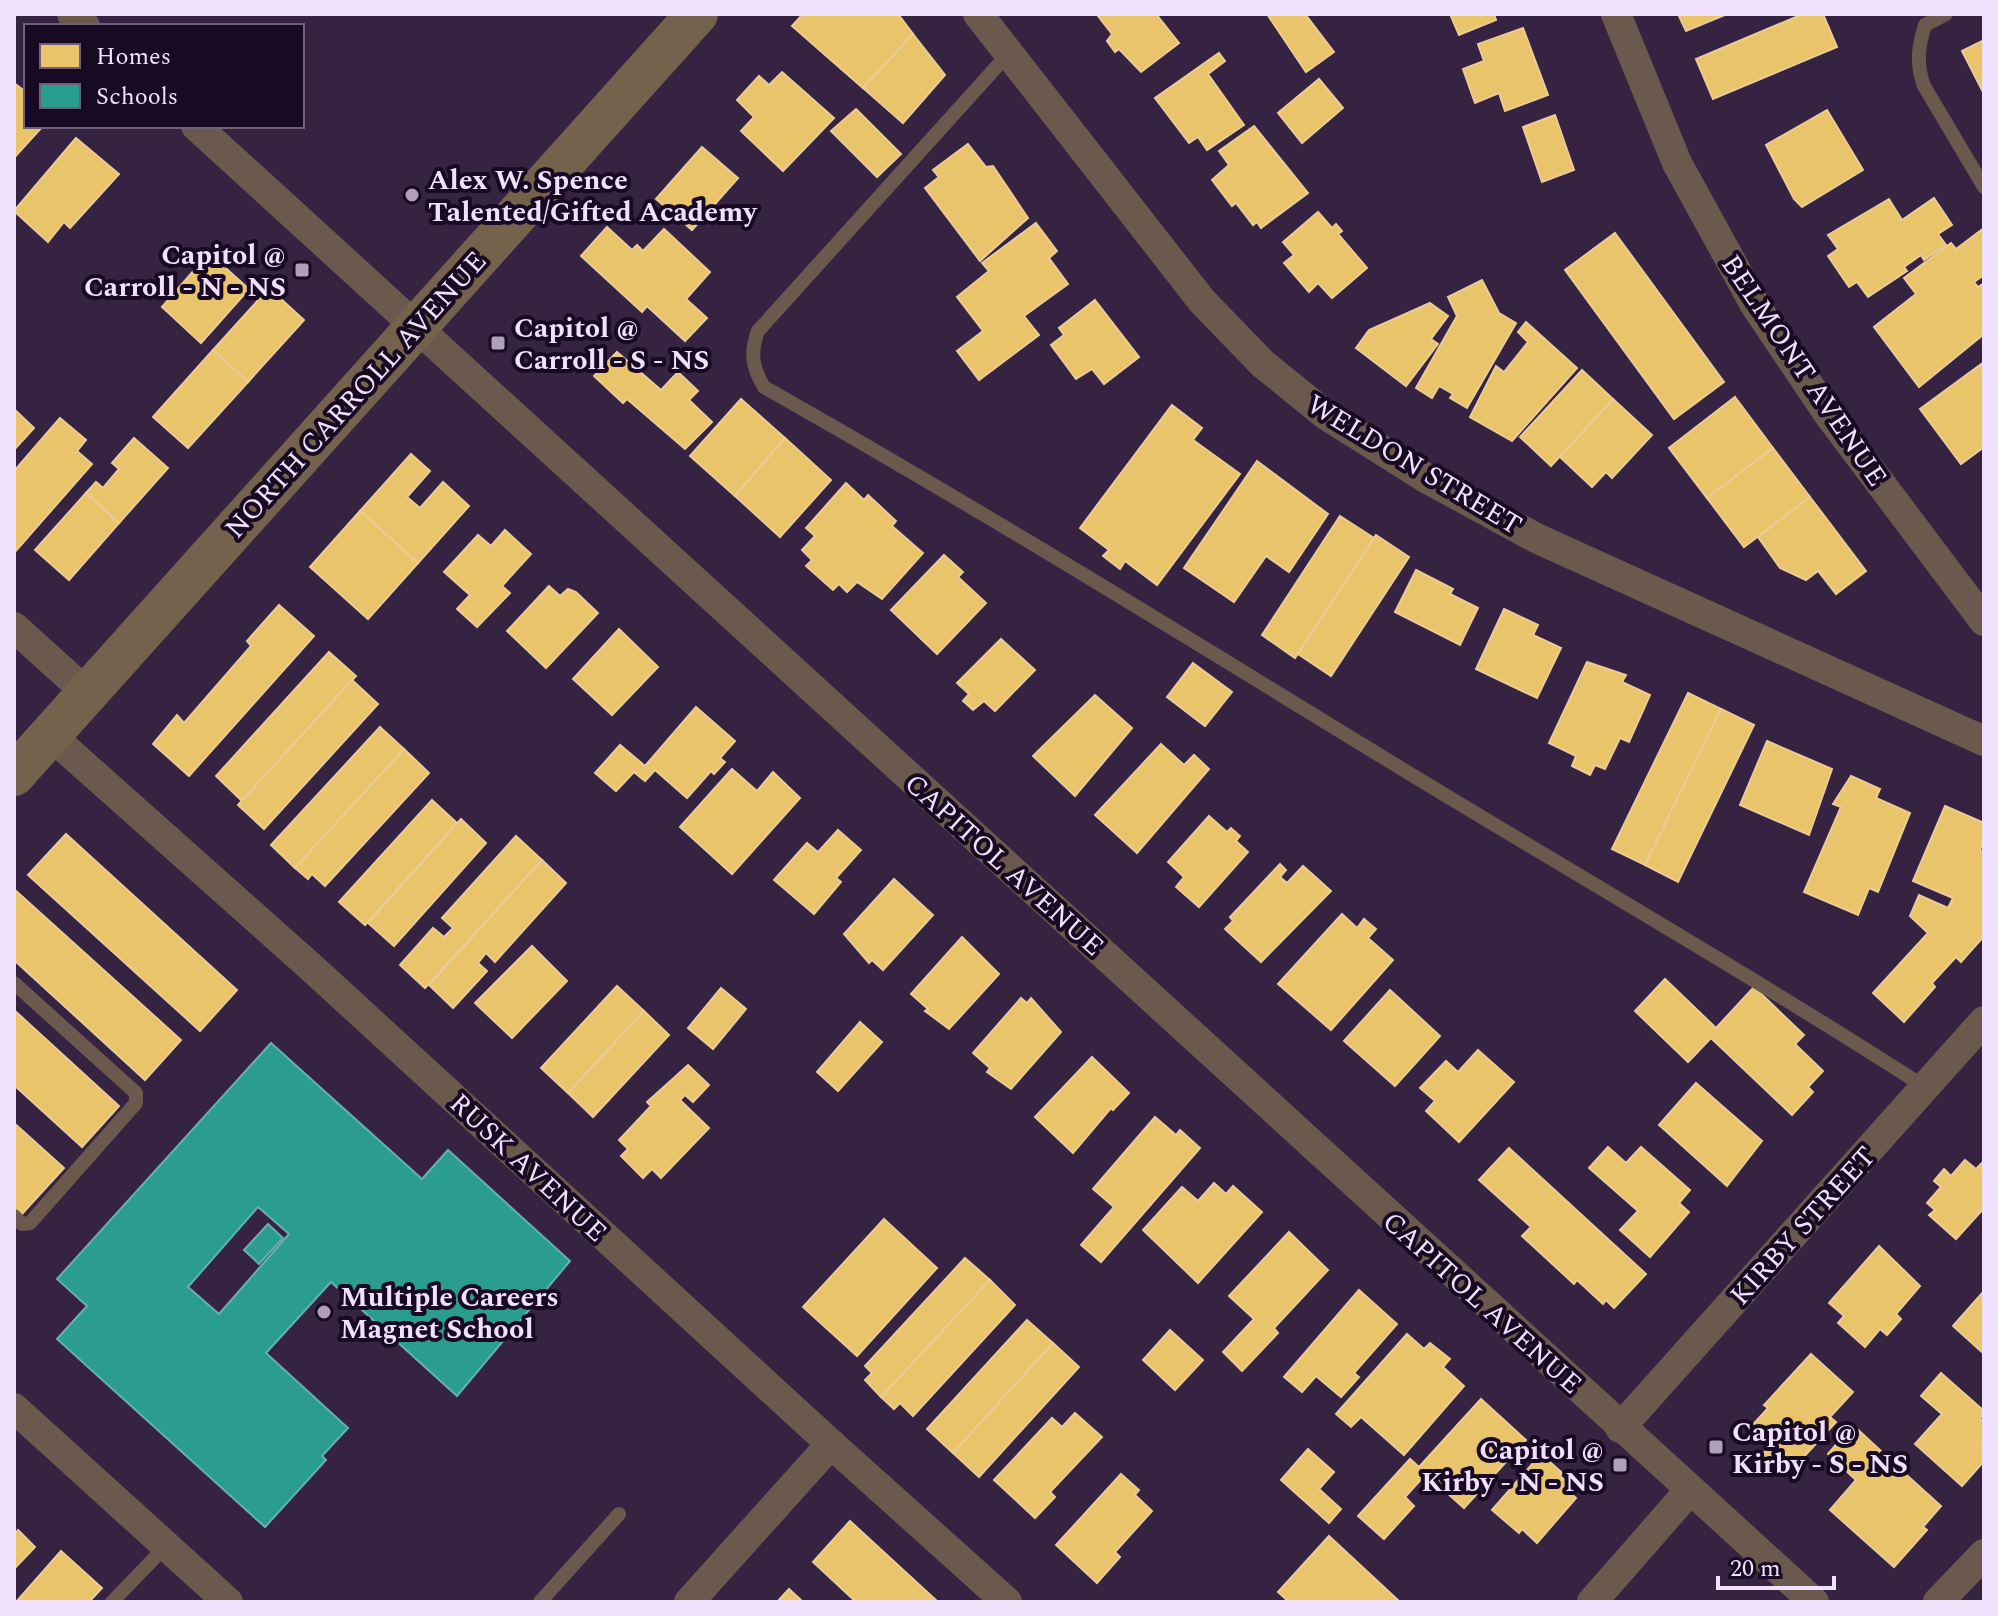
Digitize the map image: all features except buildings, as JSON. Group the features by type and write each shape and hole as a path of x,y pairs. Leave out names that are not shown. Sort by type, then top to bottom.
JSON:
{"street":[{"name":"WELDON STREET","path":"978,14 1202,301 1263,364 1326,415 1426,478 1536,538 1984,741"},
{"name":"BELMONT AVENUE","path":"1616,14 1677,163 1755,305 1829,415 1984,621"},
{"name":"NORTH CARROLL AVENUE","path":"14,775 694,15"},
{"name":"CAPITOL AVENUE","path":"198,128 1814,1602"},
{"path":"14,627 87,693"},
{"name":"RUSK AVENUE","path":"50,735 313,969 1007,1602"},
{"name":"KIRBY STREET","path":"1620,1428 1984,1021"},
{"path":"14,1408 228,1602"},
{"path":"689,1602 831,1444"},
{"path":"1592,1602 1690,1490"},
{"path":"1938,1602 1984,1554"}],"lane":[{"path":"1946,14 1925,25 1919,44 1918,68 1924,86 1984,187"},
{"path":"1009,53 758,331 752,349 753,365 764,387 1092,579 1397,766 1599,885 1925,1087"},
{"path":"14,983 136,1093 136,1103 30,1223 22,1224 14,1216"},
{"path":"540,1602 619,1514"},
{"path":"112,1602 166,1546"}],"place":[{"name":"Alex W. Spence Talented/Gifted Academy","path":"412,195"},
{"name":"Capitol @ Carroll - N - NS","path":"302,270"},
{"name":"Capitol @ Carroll - S - NS","path":"498,343"},
{"name":"Multiple Careers Magnet School","path":"324,1312"},
{"name":"Capitol @ Kirby - S - NS","path":"1716,1447"},
{"name":"Capitol @ Kirby - N - NS","path":"1620,1465"}]}
